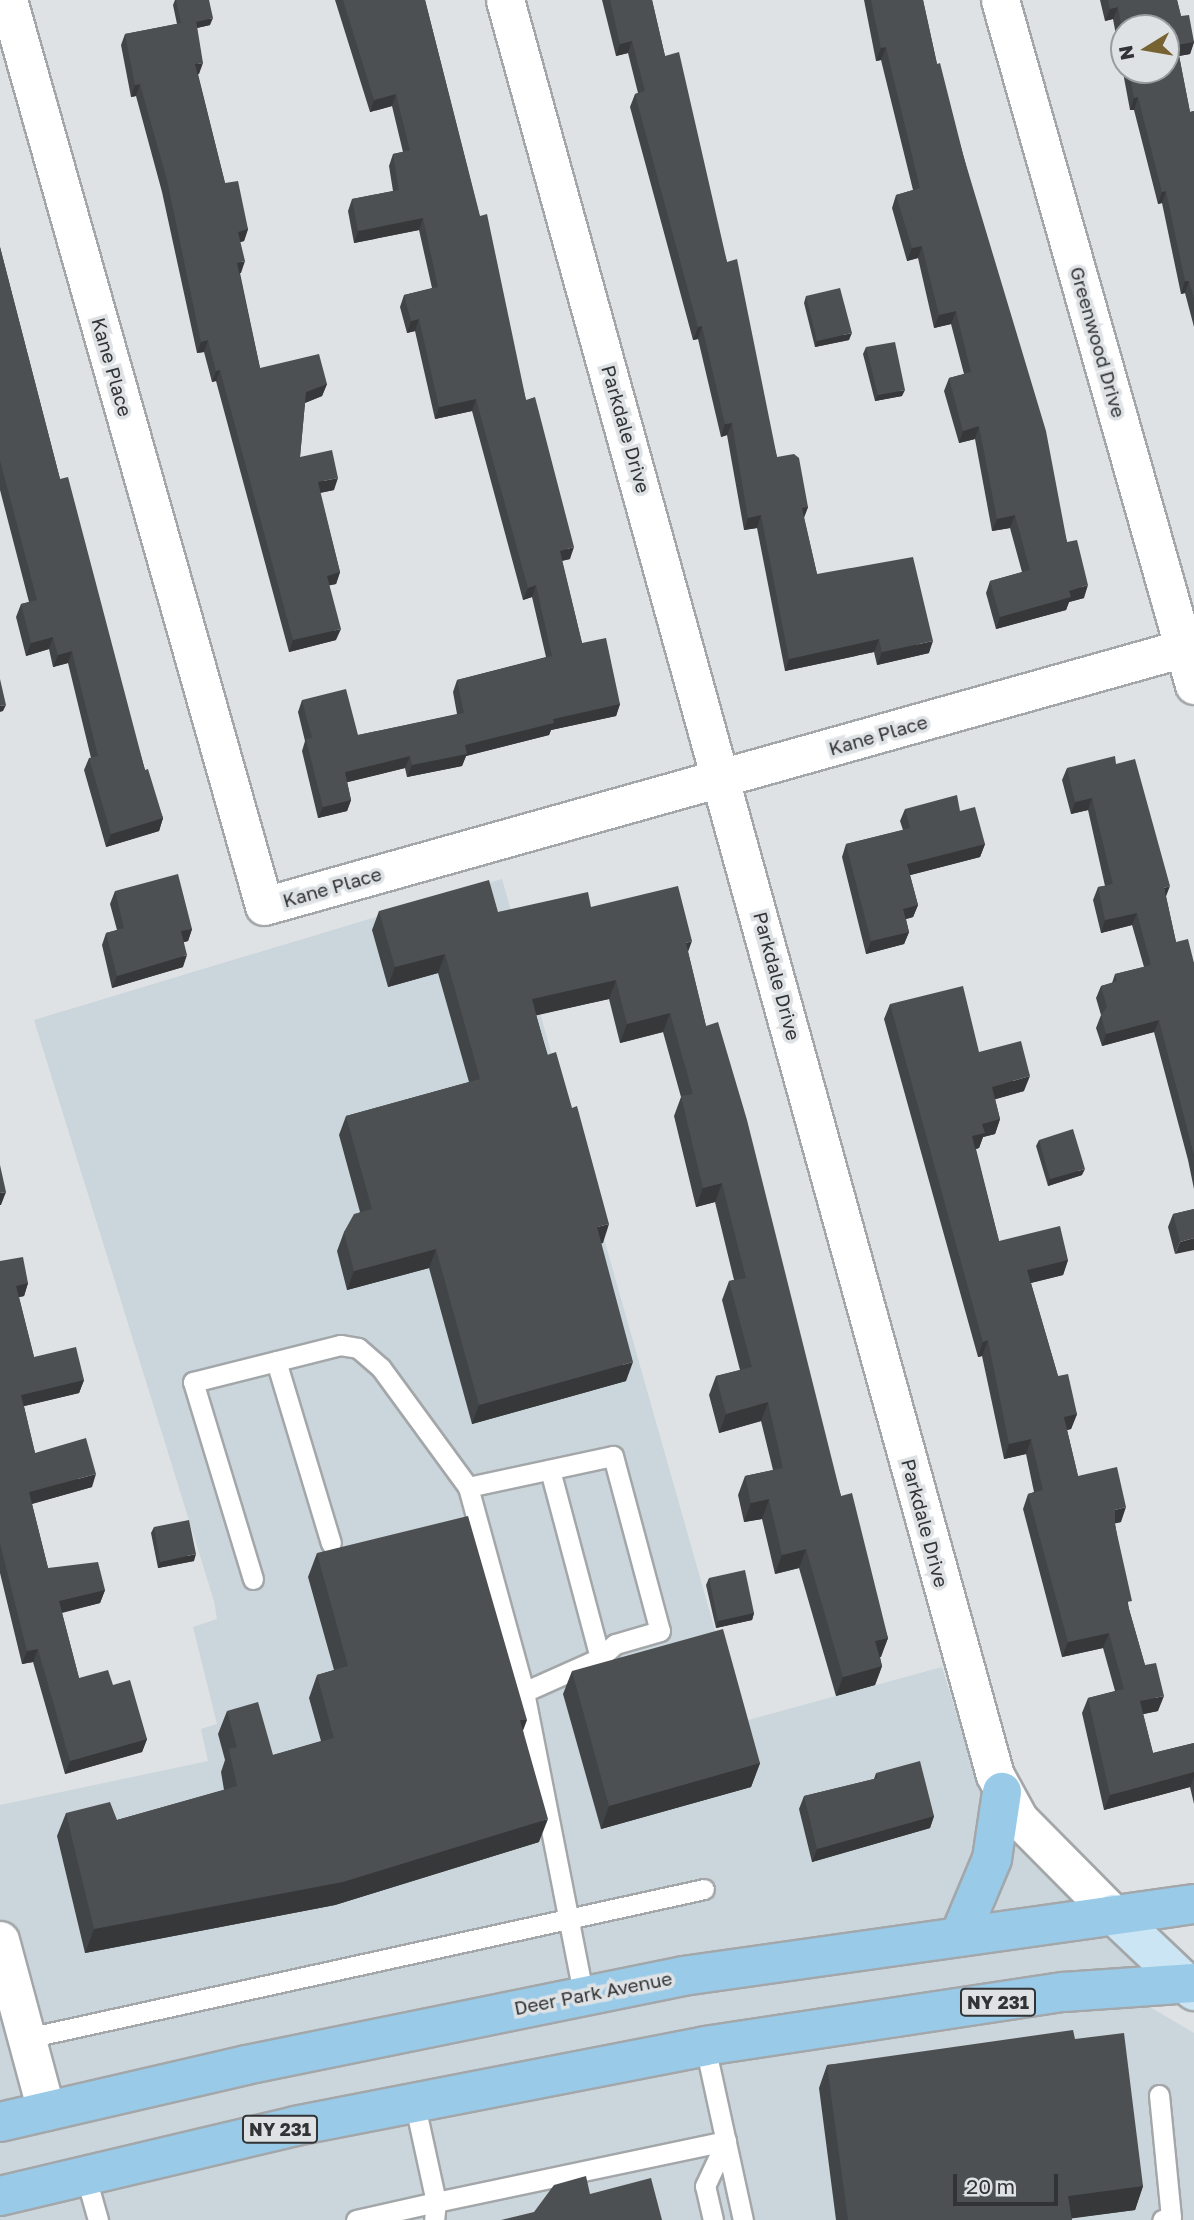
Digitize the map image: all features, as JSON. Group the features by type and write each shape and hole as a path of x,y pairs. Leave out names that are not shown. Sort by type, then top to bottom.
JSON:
{"main road":[{"path":"960,1935 992,1859 1002,1792"},
{"name":"Deer Park Avenue","path":"0,2122 583,1994 960,1935 1194,1905"},
{"name":"NY 231","path":"0,2196 85,2174 414,2101 705,2046 1064,1992 1191,1986"}],"street":[{"name":"Kane Place","path":"9,0 264,906 1184,648"},
{"name":"Parkdale Drive","path":"505,0 723,778 1002,1792 1033,1836 1114,1914"},
{"name":"Greenwood Drive","path":"1000,0 1194,685"},
{"path":"1114,1914 1191,1986"},
{"path":"0,1940 17,2029 46,2111"}],"lane":[{"path":"253,1579 194,1382 340,1345 371,1357 468,1487 524,1692 583,1994"},
{"path":"276,1361 331,1543"},
{"path":"468,1487 613,1455 617,1469 660,1630 615,1644 600,1658 524,1692"},
{"path":"550,1470 600,1658"},
{"path":"17,2029 569,1919 704,1889"},
{"path":"705,2046 743,2220"},
{"path":"1159,2095 1171,2217 1162,2220"},
{"path":"414,2101 435,2211"},
{"path":"356,2220 435,2211 726,2141"},
{"path":"713,2220 705,2186 726,2141"},
{"path":"85,2174 98,2220"}],"shaded area":[{"path":"502,879 741,1722 942,1667 972,1766 1131,1937 1145,2004 1194,2033 1194,2220 0,2220 0,1805 208,1761 201,1729 217,1724 193,1627 217,1619 214,1601 34,1020"}],"building":[{"path":"176,0 209,0 213,18 181,23"},
{"path":"343,0 425,0 480,216 487,214 526,400 535,397 574,547 560,551 582,643 606,638 620,704 553,719 554,723 465,745 467,754 412,765 410,756 345,772 351,800 323,807 306,739 312,738 302,700 346,689 358,735 464,713 457,680 552,656 536,585 528,588 476,399 439,407 419,319 411,321 404,295 438,287 423,218 358,231 352,199 399,190 393,154 410,150 396,94 374,100"},
{"path":"610,0 652,0 665,56 679,52 727,262 737,259 777,457 794,454 799,458 808,507 802,508 817,574 913,557 933,641 882,652 879,639 789,659 761,515 748,518 732,423 725,424 702,326 698,327 635,94 645,91 632,41 620,44"},
{"path":"871,0 923,0 937,64 940,63 964,158 1046,431 1067,542 1077,540 1088,585 1069,591 1071,597 1000,617 990,581 1030,570 1015,515 997,519 979,426 963,431 949,378 971,372 956,311 939,315 922,246 912,248 896,195 920,188 886,47 881,48"},
{"path":"1108,0 1177,0 1181,16 1189,15 1194,42 1180,44 1180,14 1119,14 1118,7 1110,9"},
{"path":"196,20 203,63 195,64 225,183 238,181 248,229 238,232 245,261 237,263 260,368 319,354 327,384 306,392 300,457 332,450 338,478 318,482 340,572 327,576 341,629 293,640 220,370 216,371 208,340 201,342 167,180 140,84 135,85 125,34"},
{"path":"1180,60 1190,112 1194,111 1194,298 1189,281 1185,281 1166,191 1162,192 1138,97 1134,98 1132,84 1180,84"},
{"path":"0,247 60,479 68,477 145,770 148,769 163,818 111,834 89,758 98,756 72,651 58,655 53,637 31,643 21,604 37,600 0,460"},
{"path":"840,288 852,333 817,341 806,296"},
{"path":"895,342 905,390 878,395 866,347"},
{"path":"0,679 6,705 0,706"},
{"path":"1115,756 1116,764 1135,759 1170,886 1164,888 1176,942 1188,939 1194,963 1194,1155 1159,1020 1106,1034 1101,1015 1107,1007 1101,986 1117,981 1115,974 1151,965 1137,913 1105,920 1098,887 1113,884 1092,798 1075,802 1067,768"},
{"path":"957,795 960,811 975,807 985,844 907,864 918,905 903,909 909,932 871,941 846,844 910,828 905,809"},
{"path":"178,874 192,929 181,931 187,955 117,976 106,933 124,928 115,891"},
{"path":"489,880 498,912 588,892 591,907 678,886 692,941 686,943 706,1026 718,1022 747,1120 841,1496 852,1493 888,1638 875,1641 882,1666 843,1677 806,1549 782,1555 769,1499 751,1503 745,1476 783,1468 768,1402 726,1414 716,1376 752,1367 729,1281 746,1278 722,1183 703,1188 681,1096 693,1094 670,1013 627,1024 616,980 532,999 547,1055 556,1052 572,1108 577,1106 609,1224 597,1227 633,1362 479,1405 436,1249 354,1271 344,1232 354,1214 372,1209 346,1116 480,1079 445,954 395,967 379,911"},
{"path":"963,986 979,1052 1021,1041 1030,1076 992,1087 1000,1119 982,1124 985,1133 972,1136 999,1241 1060,1226 1068,1260 1027,1270 1058,1376 1068,1374 1077,1414 1064,1417 1078,1476 1117,1467 1126,1507 1115,1510 1115,1525 1132,1601 1127,1602 1145,1665 1156,1663 1164,1696 1140,1701 1153,1753 1194,1743 1194,1772 1110,1795 1088,1698 1124,1689 1109,1633 1068,1642 1028,1494 1043,1490 1031,1439 1009,1444 988,1340 983,1342 890,1004"},
{"path":"1073,1129 1085,1169 1050,1179 1039,1140"},
{"path":"0,1165 6,1192 0,1193"},
{"path":"1194,1209 1194,1238 1180,1242 1173,1214"},
{"path":"23,1257 28,1283 16,1286 34,1357 76,1347 84,1380 21,1395 35,1453 86,1438 96,1474 29,1492 48,1568 98,1562 105,1590 59,1601 79,1678 108,1670 113,1685 130,1680 147,1739 70,1761 38,1649 27,1651 0,1543 0,1261"},
{"path":"468,1516 527,1720 520,1720 548,1819 343,1882 94,1929 66,1813 110,1802 117,1820 237,1786 229,1749 237,1747 227,1711 258,1702 273,1755 334,1738 317,1675 348,1666 317,1553"},
{"path":"189,1520 196,1554 160,1562 154,1527"},
{"path":"745,1570 754,1613 718,1621 709,1578"},
{"path":"723,1629 760,1763 609,1806 572,1671"},
{"path":"920,1761 934,1816 817,1849 804,1796 878,1778 876,1773"},
{"path":"1073,2030 1075,2039 1124,2033 1143,2186 1068,2196 1072,2220 848,2220 827,2065"},
{"path":"586,2176 590,2194 651,2178 662,2220 501,2220 534,2212 554,2185"}]}
